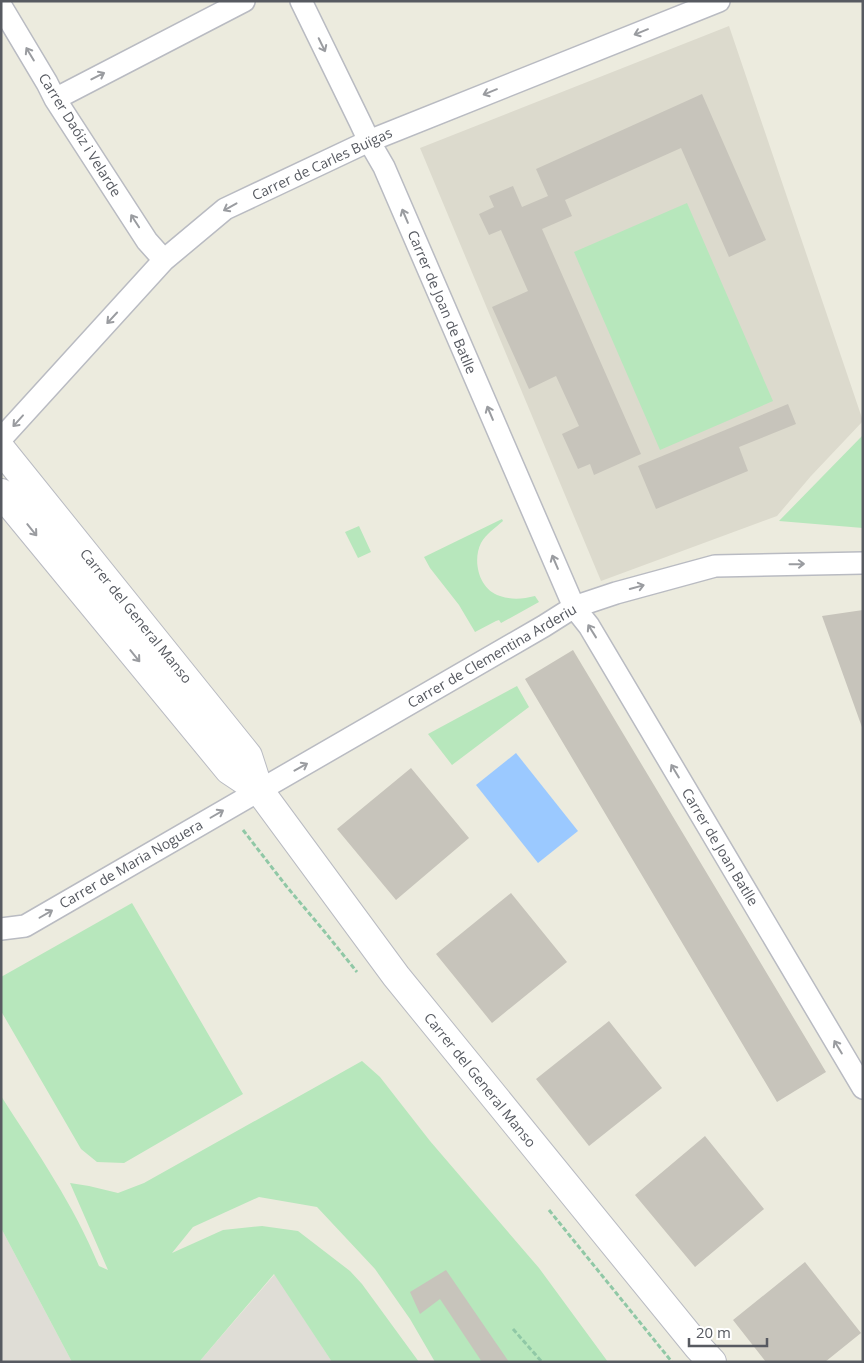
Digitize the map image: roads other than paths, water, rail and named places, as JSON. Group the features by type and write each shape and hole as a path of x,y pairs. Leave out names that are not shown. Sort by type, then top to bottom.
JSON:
{"street":[{"path":"55,99 244,1"},
{"name":"Carrer de Joan de Batlle","path":"301,1 369,141 384,166 574,607"},
{"name":"Carrer de Carles Buïgas","path":"1,439 164,260 225,209 369,141 671,11 719,1"},
{"name":"Carrer Daóiz i Velarde","path":"1,6 55,99 147,241 164,260"},
{"name":"Carrer del General Manso","path":"1,449 248,756 258,790"},
{"name":"Carrer del General Manso","path":"1,493 228,770 258,790 402,983 712,1362"},
{"name":"Carrer de Clementina Arderiu","path":"258,790 315,759 574,607 616,593 715,566 863,563"},
{"name":"Carrer de Joan Batlle","path":"574,607 589,626 863,1088"},
{"name":"Carrer de Maria Noguera","path":"1,929 25,926 258,790"}],"water":[{"path":"516,753 578,831 538,863 476,785"}]}
